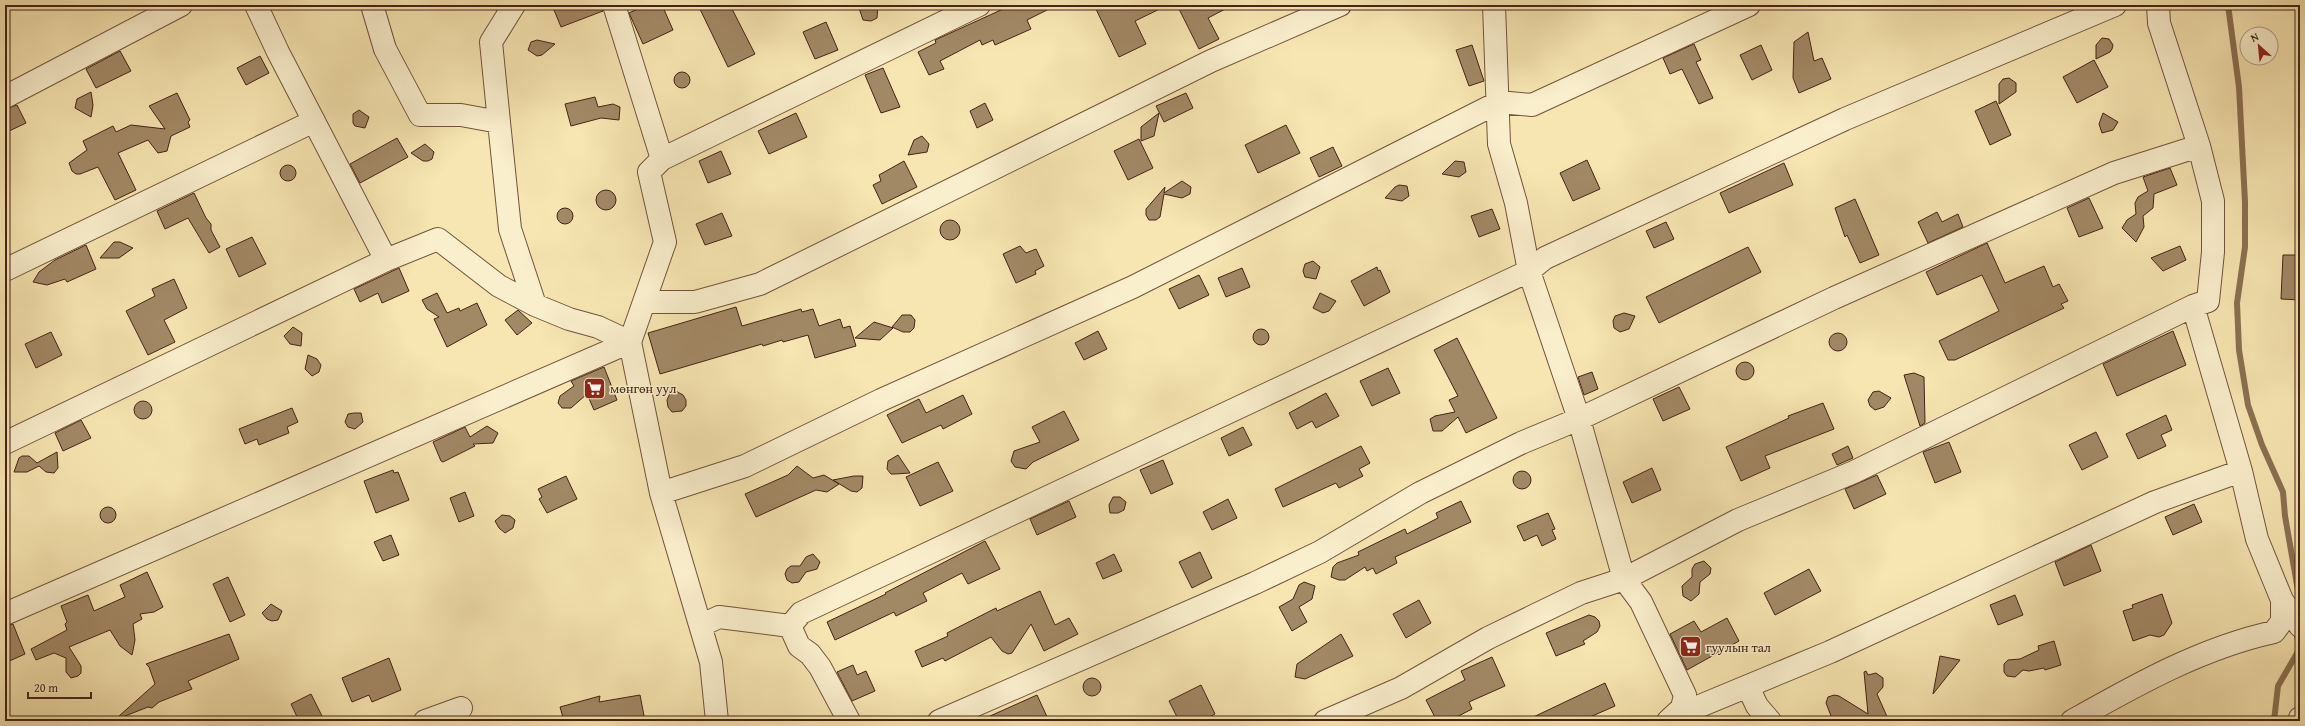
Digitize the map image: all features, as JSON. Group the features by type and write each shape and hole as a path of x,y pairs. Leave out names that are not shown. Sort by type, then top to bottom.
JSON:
{"street":[{"path":"5,97 181,5"},
{"path":"256,5 278,52 386,260"},
{"path":"372,5 385,49 420,115 461,115 499,122"},
{"path":"514,5 491,42 510,229 535,304"},
{"path":"614,5 662,160"},
{"path":"717,721 711,662 702,625 661,493 630,342 664,242 648,172 662,160 979,5"},
{"path":"644,302 695,302 760,284 1211,61 1340,5"},
{"path":"1494,5 1499,102 1499,144 1516,203 1529,271 1579,419 1624,579 1641,602 1686,695 1682,708 1670,720"},
{"path":"661,493 745,466 881,400 1133,287 1499,102 1532,105 1749,5"},
{"path":"790,626 801,613 1529,271 1545,258 1845,119 2116,5"},
{"path":"1325,721 1401,688 1488,638 1581,594 1624,579 1738,520 1854,472 2193,306 2208,301 2213,252 2213,201 2200,146 2159,23 2158,5"},
{"path":"5,270 314,121"},
{"path":"939,721 1261,580 1320,552 1420,493 1521,443 1579,419 1834,298 2114,173 2200,146"},
{"path":"5,443 386,260 438,239 499,286 569,319 598,328 630,342"},
{"path":"2193,306 2241,472 2257,539 2282,600 2300,626"},
{"path":"5,614 630,342"},
{"path":"1670,720 1830,652 2155,502 2241,472"},
{"path":"2072,721 2122,693 2191,659 2253,636 2274,632 2282,621 2282,600"},
{"path":"702,625 719,617 790,626"},
{"path":"790,626 799,646 810,654 820,667 849,721"},
{"path":"1748,687 1757,706 1770,721"},
{"path":"425,721 461,708"}],"building":[{"path":"552,5 602,5 603,11 561,27"},
{"path":"646,5 662,5 673,30 643,44 629,13"},
{"path":"698,5 730,5 755,54 728,67"},
{"path":"858,5 878,5 877,18 871,21 863,20"},
{"path":"1012,5 1057,5 1027,20 1031,29 995,45 993,40 982,45 980,40 940,61 944,69 929,75 918,52 936,43 935,40"},
{"path":"1094,5 1168,5 1135,21 1146,44 1119,57"},
{"path":"1177,5 1233,5 1208,18 1219,39 1199,49"},
{"path":"826,22 838,50 815,59 803,32"},
{"path":"1808,32 1814,61 1822,58 1831,79 1799,93 1793,78 1794,42"},
{"path":"2102,38 2109,39 2113,45 2112,49 2110,52 2096,59 2096,45"},
{"path":"537,40 555,44 542,55 537,56 528,50 531,42"},
{"path":"1694,44 1701,60 1696,62 1713,98 1699,104 1682,69 1670,74 1663,58"},
{"path":"1472,45 1484,81 1469,86 1456,50"},
{"path":"1761,45 1772,70 1752,80 1740,55"},
{"path":"120,51 131,71 96,88 86,69"},
{"path":"260,56 269,73 246,85 237,68"},
{"path":"2094,60 2108,87 2077,103 2063,77"},
{"path":"883,68 900,107 881,113 865,75"},
{"path":"679,72 685,72 690,77 688,86 685,88 679,88 674,83 674,77"},
{"path":"2009,78 2016,83 2016,92 1999,104 1999,84 2003,79"},
{"path":"91,92 93,105 91,117 75,108 77,99"},
{"path":"177,93 190,120 188,122 190,127 171,136 167,151 158,153 148,140 118,153 136,190 115,200 98,167 80,174 76,174 72,171 69,163 87,150 83,141 113,126 116,132 131,125 165,129 149,106"},
{"path":"1186,93 1193,108 1164,122 1156,106"},
{"path":"595,97 598,107 613,104 620,107 619,120 601,118 571,126 565,104"},
{"path":"1996,101 2011,135 1990,145 1975,111"},
{"path":"985,103 993,120 977,128 970,111"},
{"path":"17,105 26,123 5,133 5,109"},
{"path":"359,110 369,117 365,128 355,126 353,123 353,114"},
{"path":"796,113 807,137 769,154 758,131"},
{"path":"1159,113 1154,136 1141,141 1141,127"},
{"path":"2103,113 2118,122 2113,130 2102,133 2099,124"},
{"path":"1286,125 1300,153 1258,173 1245,145"},
{"path":"922,136 929,144 927,152 908,155 914,140"},
{"path":"397,138 408,157 360,183 350,164"},
{"path":"1139,139 1153,168 1128,180 1114,151"},
{"path":"425,144 434,152 432,159 428,161 423,161 411,153"},
{"path":"1333,147 1342,166 1319,177 1310,158"},
{"path":"721,151 731,174 708,183 699,161"},
{"path":"1587,160 1600,189 1573,201 1560,173"},
{"path":"904,161 917,187 882,204 873,185 881,181 879,175"},
{"path":"1455,161 1464,162 1466,172 1459,177 1442,174"},
{"path":"1784,163 1793,185 1729,213 1720,193"},
{"path":"285,165 291,165 296,170 294,179 291,181 285,181 280,176 280,170"},
{"path":"2170,168 2177,185 2154,194 2153,208 2143,216 2144,227 2136,242 2122,228 2127,220 2136,214 2135,203 2138,197 2148,191 2143,177"},
{"path":"1182,181 1191,187 1190,194 1182,198 1164,194 1160,217 1156,220 1149,220 1146,215 1146,209 1165,187 1164,193"},
{"path":"1399,185 1407,186 1409,196 1402,201 1385,198 1395,187"},
{"path":"606,190 613,193 616,200 613,207 606,210 599,207 596,200 599,193"},
{"path":"194,193 206,218 211,224 211,230 220,247 209,253 188,218 165,229 157,211"},
{"path":"2089,198 2103,228 2079,237 2067,208"},
{"path":"1855,199 1879,255 1860,263 1847,235 1845,237 1835,208"},
{"path":"562,208 568,208 573,213 571,222 568,224 562,224 557,219 557,213"},
{"path":"1492,209 1500,229 1479,237 1471,216"},
{"path":"1937,212 1942,222 1958,214 1963,227 1928,243 1918,222"},
{"path":"722,213 732,236 705,245 696,224"},
{"path":"950,220 957,223 960,230 957,237 950,240 943,237 940,230 943,223"},
{"path":"1666,222 1674,239 1654,248 1646,231"},
{"path":"252,237 266,264 239,277 226,249"},
{"path":"114,242 120,242 133,248 119,258 100,258"},
{"path":"1987,243 2005,283 2044,266 2053,287 2059,284 2068,301 2061,304 2064,308 1955,360 1948,360 1939,341 1999,311 1982,275 1937,295 1926,272"},
{"path":"86,245 96,269 67,282 65,279 47,285 33,282 39,272 55,260"},
{"path":"1020,246 1026,253 1036,249 1044,266 1035,271 1036,274 1016,283 1003,254"},
{"path":"2180,246 2186,260 2163,271 2151,258"},
{"path":"1748,247 1761,272 1659,323 1646,297"},
{"path":"2283,255 2300,255 2300,300 2281,299"},
{"path":"1313,261 1320,267 1316,279 1305,277 1303,271 1305,264"},
{"path":"1377,267 1378,271 1380,270 1390,292 1364,306 1351,281"},
{"path":"399,268 409,291 382,303 378,293 360,302 354,289"},
{"path":"1242,268 1250,287 1226,297 1218,278"},
{"path":"1199,275 1209,295 1179,309 1169,289"},
{"path":"174,279 187,308 164,320 175,342 148,355 126,311 155,296 152,289"},
{"path":"437,293 447,313 459,308 460,311 477,303 487,325 447,347 434,319 439,317 427,309 422,300"},
{"path":"1320,293 1336,301 1329,311 1323,313 1313,308"},
{"path":"736,307 742,326 801,309 802,312 813,309 819,326 840,319 843,328 850,326 856,346 815,358 808,335 783,342 782,340 763,346 762,344 660,374 648,333"},
{"path":"518,310 532,323 517,335 505,320"},
{"path":"1624,313 1635,316 1629,329 1620,332 1614,328 1613,321 1615,316"},
{"path":"902,315 911,315 915,320 914,328 910,332 903,332 892,327"},
{"path":"874,322 893,328 880,340 855,338"},
{"path":"293,327 302,333 301,346 290,344 284,336"},
{"path":"1258,329 1264,329 1269,334 1267,343 1264,345 1258,345 1253,340 1253,334"},
{"path":"1098,331 1107,349 1084,360 1075,343"},
{"path":"2173,331 2186,365 2117,396 2103,364"},
{"path":"51,332 62,355 36,368 25,344"},
{"path":"1834,333 1842,333 1847,338 1845,349 1842,351 1834,351 1829,346 1829,338"},
{"path":"1457,338 1497,418 1466,433 1458,417 1442,431 1433,431 1430,419 1435,416 1455,412 1449,400 1458,396 1434,350"},
{"path":"308,355 317,359 321,365 319,372 312,376 305,369"},
{"path":"1741,362 1749,362 1754,367 1752,378 1749,380 1741,380 1736,375 1736,367"},
{"path":"604,367 617,400 594,410 587,394 571,408 562,408 558,403 560,396 574,386 571,381"},
{"path":"1388,368 1400,393 1372,406 1360,381"},
{"path":"1592,372 1598,389 1584,395 1578,377"},
{"path":"1914,373 1924,377 1925,423 1920,426 1904,375"},
{"path":"1679,387 1690,409 1663,421 1653,399"},
{"path":"672,389 683,395 686,400 686,406 682,411 672,412 668,407 667,400"},
{"path":"1879,391 1891,398 1884,407 1875,410 1870,406 1868,400 1873,392"},
{"path":"1326,393 1339,416 1316,428 1312,421 1297,429 1289,413"},
{"path":"963,395 972,414 943,429 941,425 902,443 887,415 919,399 926,413"},
{"path":"143,401 149,404 152,410 149,416 143,419 137,416 134,410 137,404"},
{"path":"1823,403 1834,429 1765,456 1770,468 1741,481 1726,447 1789,418 1788,416"},
{"path":"292,408 298,422 287,427 289,433 259,445 257,439 245,444 239,429"},
{"path":"1064,411 1079,440 1033,462 1026,469 1015,467 1011,461 1014,451 1040,442 1032,427"},
{"path":"361,413 363,422 355,429 348,427 345,422 348,414"},
{"path":"2166,415 2172,430 2161,435 2166,446 2138,459 2126,434"},
{"path":"81,420 91,438 63,451 55,433"},
{"path":"487,426 498,433 493,443 473,444 475,446 443,462 441,461 433,442 465,427 470,437"},
{"path":"1243,427 1252,445 1229,456 1221,438"},
{"path":"2096,432 2108,457 2082,470 2069,445"},
{"path":"1949,442 1961,472 1935,483 1923,452"},
{"path":"1361,446 1370,463 1359,469 1363,476 1339,488 1336,483 1283,507 1275,489"},
{"path":"1848,446 1853,458 1837,465 1832,454"},
{"path":"57,452 58,468 54,473 46,472 39,466 27,472 14,472 19,458 22,456 29,456 37,463"},
{"path":"898,455 910,473 891,474 887,469 888,461"},
{"path":"1163,460 1173,484 1151,494 1140,470"},
{"path":"938,462 953,491 920,506 906,477"},
{"path":"797,466 813,478 824,475 839,484 827,492 816,490 756,517 745,494 788,475"},
{"path":"1652,468 1661,490 1632,503 1623,482"},
{"path":"393,470 394,473 398,472 409,500 376,513 364,481"},
{"path":"1518,471 1526,471 1531,476 1529,487 1526,489 1518,489 1513,484 1513,476"},
{"path":"1877,475 1886,494 1854,509 1845,489"},
{"path":"566,476 577,499 547,513 539,499 542,497 538,489"},
{"path":"863,476 862,488 857,492 851,491 833,480"},
{"path":"465,492 474,516 459,522 450,498"},
{"path":"1113,497 1120,497 1126,502 1124,510 1118,513 1110,513 1109,505"},
{"path":"1228,499 1237,518 1212,530 1203,512"},
{"path":"1069,501 1076,517 1037,535 1030,519"},
{"path":"1461,501 1471,522 1395,557 1397,563 1376,574 1373,568 1367,571 1365,567 1345,580 1339,580 1331,577 1333,567 1337,563 1359,555 1358,552 1405,529 1407,534 1438,518 1436,513"},
{"path":"2194,504 2202,522 2173,535 2165,517"},
{"path":"105,507 111,507 116,512 114,521 111,523 105,523 100,518 100,512"},
{"path":"1548,513 1555,529 1552,530 1556,539 1542,546 1537,535 1524,541 1517,526"},
{"path":"502,515 510,516 515,520 513,528 505,533 499,528 495,521"},
{"path":"391,535 399,555 383,561 374,542"},
{"path":"985,541 1000,569 968,584 962,573 923,593 927,601 896,616 894,612 835,640 827,622 886,594 885,593"},
{"path":"2091,545 2101,571 2064,586 2055,562"},
{"path":"1200,552 1212,578 1192,588 1179,562"},
{"path":"813,554 820,562 817,569 806,572 799,582 792,583 787,580 785,574 787,569 791,566 800,566 806,557"},
{"path":"1114,554 1122,571 1103,579 1096,563"},
{"path":"1704,561 1711,568 1710,574 1700,582 1699,594 1691,601 1683,596 1682,586 1692,577 1692,569 1695,564"},
{"path":"1809,569 1821,591 1775,615 1764,593"},
{"path":"147,572 163,607 154,612 140,614 142,619 133,624 135,640 132,655 120,646 110,630 69,647 81,666 81,673 78,676 71,678 66,672 66,658 54,653 36,660 31,649 67,630 65,624 67,622 61,606 88,595 94,611 125,597 120,585"},
{"path":"228,577 245,615 230,622 213,584"},
{"path":"1304,582 1315,586 1312,599 1299,607 1307,622 1292,631 1279,607 1293,599 1299,585"},
{"path":"1040,591 1055,625 1069,618 1078,634 1044,651 1031,624 1012,653 1008,654 1002,651 991,637 945,661 943,658 922,667 915,651 948,636 947,633 996,608 997,611"},
{"path":"2162,594 2172,623 2164,635 2159,637 2150,635 2133,641 2123,611 2133,608 2132,605"},
{"path":"2015,595 2023,615 1998,625 1990,605"},
{"path":"1419,600 1431,623 1406,638 1393,614"},
{"path":"271,604 282,611 278,620 272,621 267,619 262,613"},
{"path":"1589,615 1595,617 1599,621 1600,626 1597,632 1583,641 1585,644 1556,656 1546,633"},
{"path":"1727,618 1739,641 1687,670 1670,634 1694,621 1701,632"},
{"path":"13,624 25,654 5,663 5,626"},
{"path":"229,634 239,659 188,681 192,689 159,702 152,708 148,707 120,718 119,716 155,684 149,667 146,664"},
{"path":"1341,634 1353,656 1305,679 1295,677 1297,664"},
{"path":"2054,641 2061,665 2045,670 2044,668 2029,671 2023,670 2015,677 2007,676 2004,672 2004,664 2008,660 2020,659 2039,650 2038,646"},
{"path":"1940,656 1960,660 1933,694"},
{"path":"1492,657 1505,686 1469,702 1472,709 1449,721 1437,721 1426,700 1465,680 1461,671"},
{"path":"389,658 401,690 372,702 369,695 352,702 342,678"},
{"path":"853,665 857,675 866,671 875,691 852,701 837,672"},
{"path":"1866,671 1868,675 1876,673 1883,678 1883,687 1877,694 1889,721 1833,721 1826,703 1828,697 1834,695 1839,696 1868,714 1864,672"},
{"path":"1092,678 1098,681 1101,687 1098,693 1092,696 1086,693 1083,687 1086,681"},
{"path":"1605,683 1615,706 1581,721 1525,721"},
{"path":"1201,685 1215,714 1202,721 1179,721 1169,701"},
{"path":"311,694 322,716 312,721 299,721 291,704"},
{"path":"640,695 645,721 564,721 560,707 600,696 599,702"},
{"path":"1037,695 1049,721 979,721"}],"waterway":[{"path":"2228,5 2239,87 2245,202 2245,247 2237,303 2239,350 2248,405 2262,445 2283,492 2285,516 2300,602"},
{"path":"2274,721 2278,686 2300,648 2295,628"}],"place":[{"name":"мөнгөн уул","path":"595,388"},
{"name":"гуулын тал","path":"1690,647"}]}
